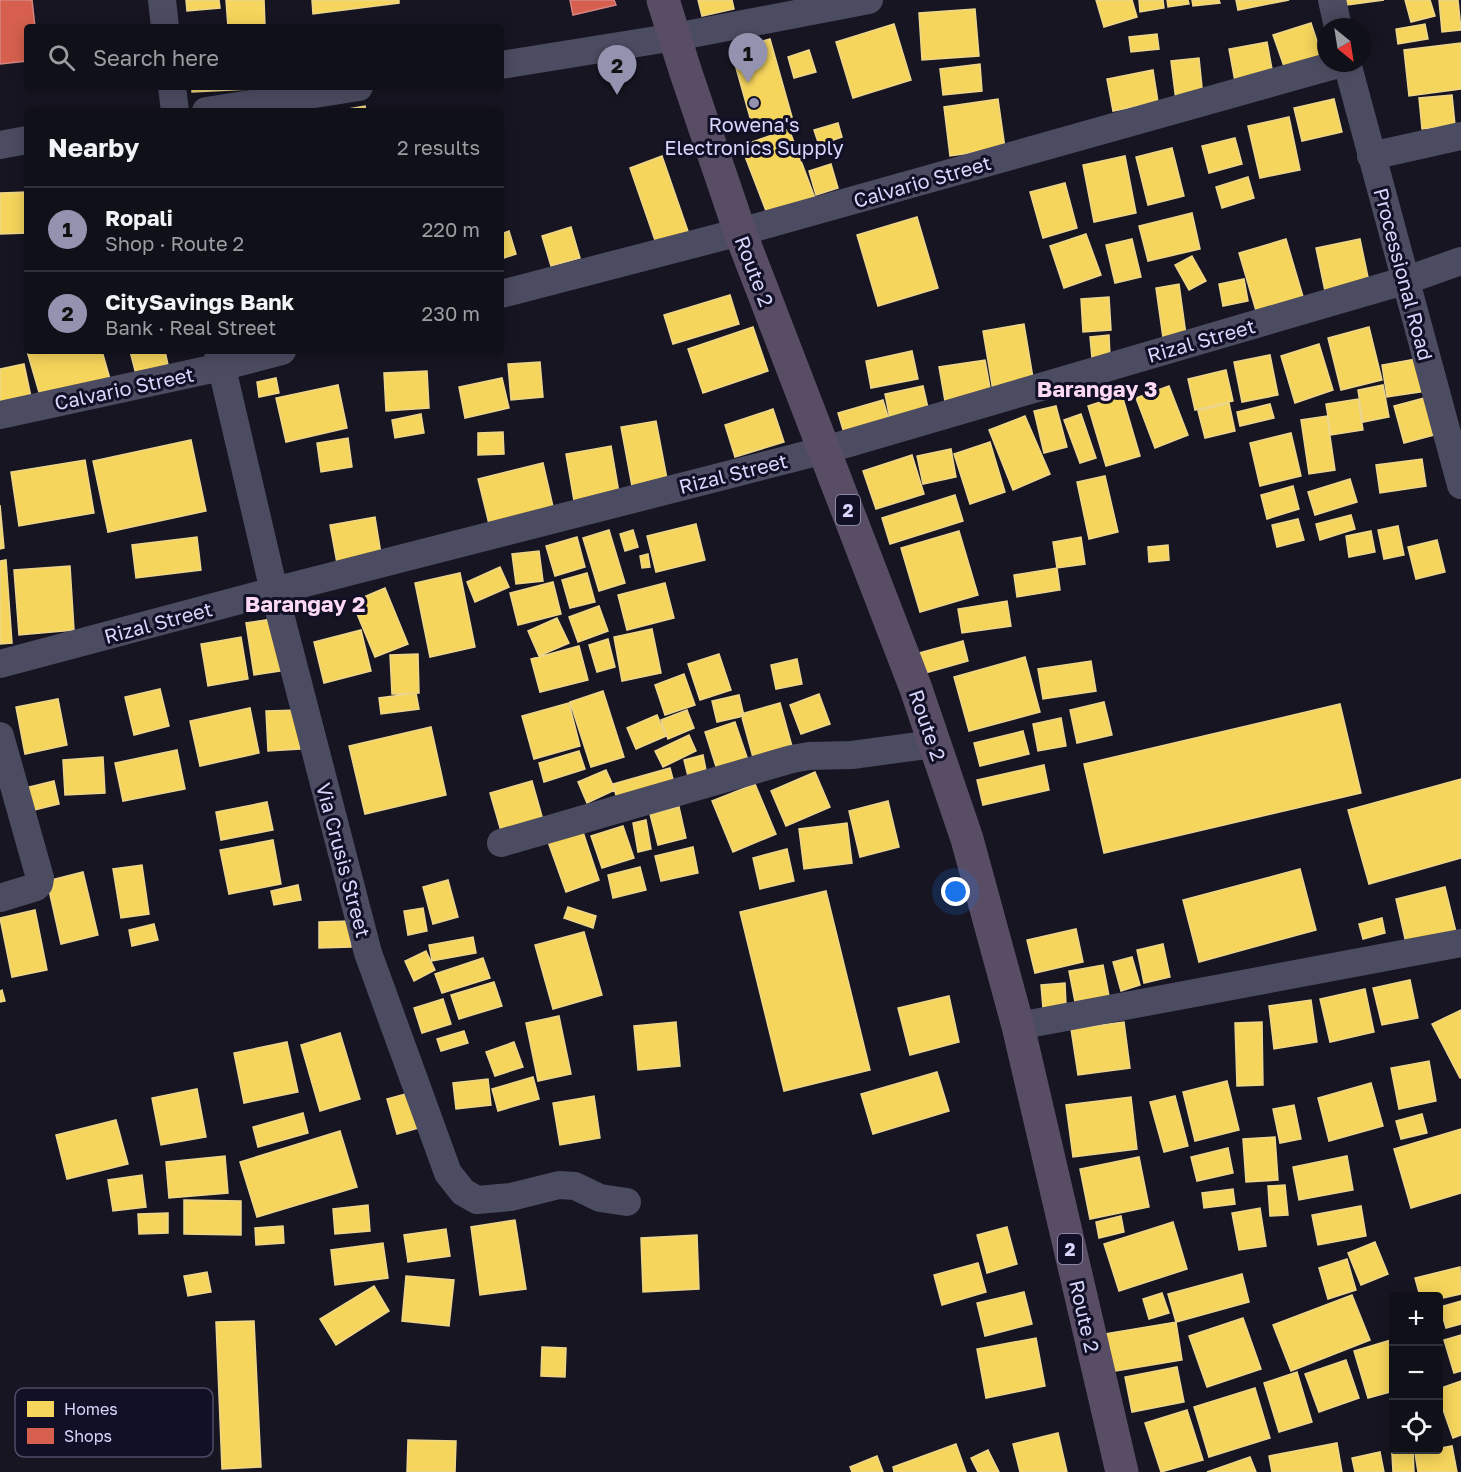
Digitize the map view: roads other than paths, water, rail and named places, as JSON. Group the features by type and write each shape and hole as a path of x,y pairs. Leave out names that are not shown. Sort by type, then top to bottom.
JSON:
{"highway":[{"name":"Route 2","path":"663,0 740,232 915,686 967,839 1018,1026 1122,1472"}],"street":[{"path":"162,0 165,24"},
{"path":"504,65 675,37 869,0"},
{"path":"1332,0 1336,18"},
{"name":"Calvario Street","path":"504,293 740,232 1317,71"},
{"name":"Processional Road","path":"1347,72 1407,280 1459,472"},
{"path":"172,90 175,108"},
{"path":"225,108 340,90"},
{"path":"1371,156 1461,136"},
{"path":"0,145 24,141"},
{"name":"Rizal Street","path":"0,664 274,591 825,450 1407,280 1461,261"},
{"name":"Calvario Street","path":"0,415 220,359 259,354"},
{"name":"Via Crusis Street","path":"220,359 274,591 368,953 448,1173 463,1192 477,1200 511,1197 559,1185 575,1186 600,1198 627,1202"},
{"path":"0,736 40,878 36,887 0,898"},
{"path":"501,843 792,759 809,756 852,755 934,744"},
{"path":"1018,1026 1461,943"}],"place":[{"name":"Ropali","path":"748,83"},
{"name":"CitySavings Bank","path":"617,95"},
{"name":"Rowena's Electronics Supply","path":"754,103"}],"district":[{"name":"Barangay 3","path":"1097,388"},
{"name":"Barangay 2","path":"305,603"}]}
